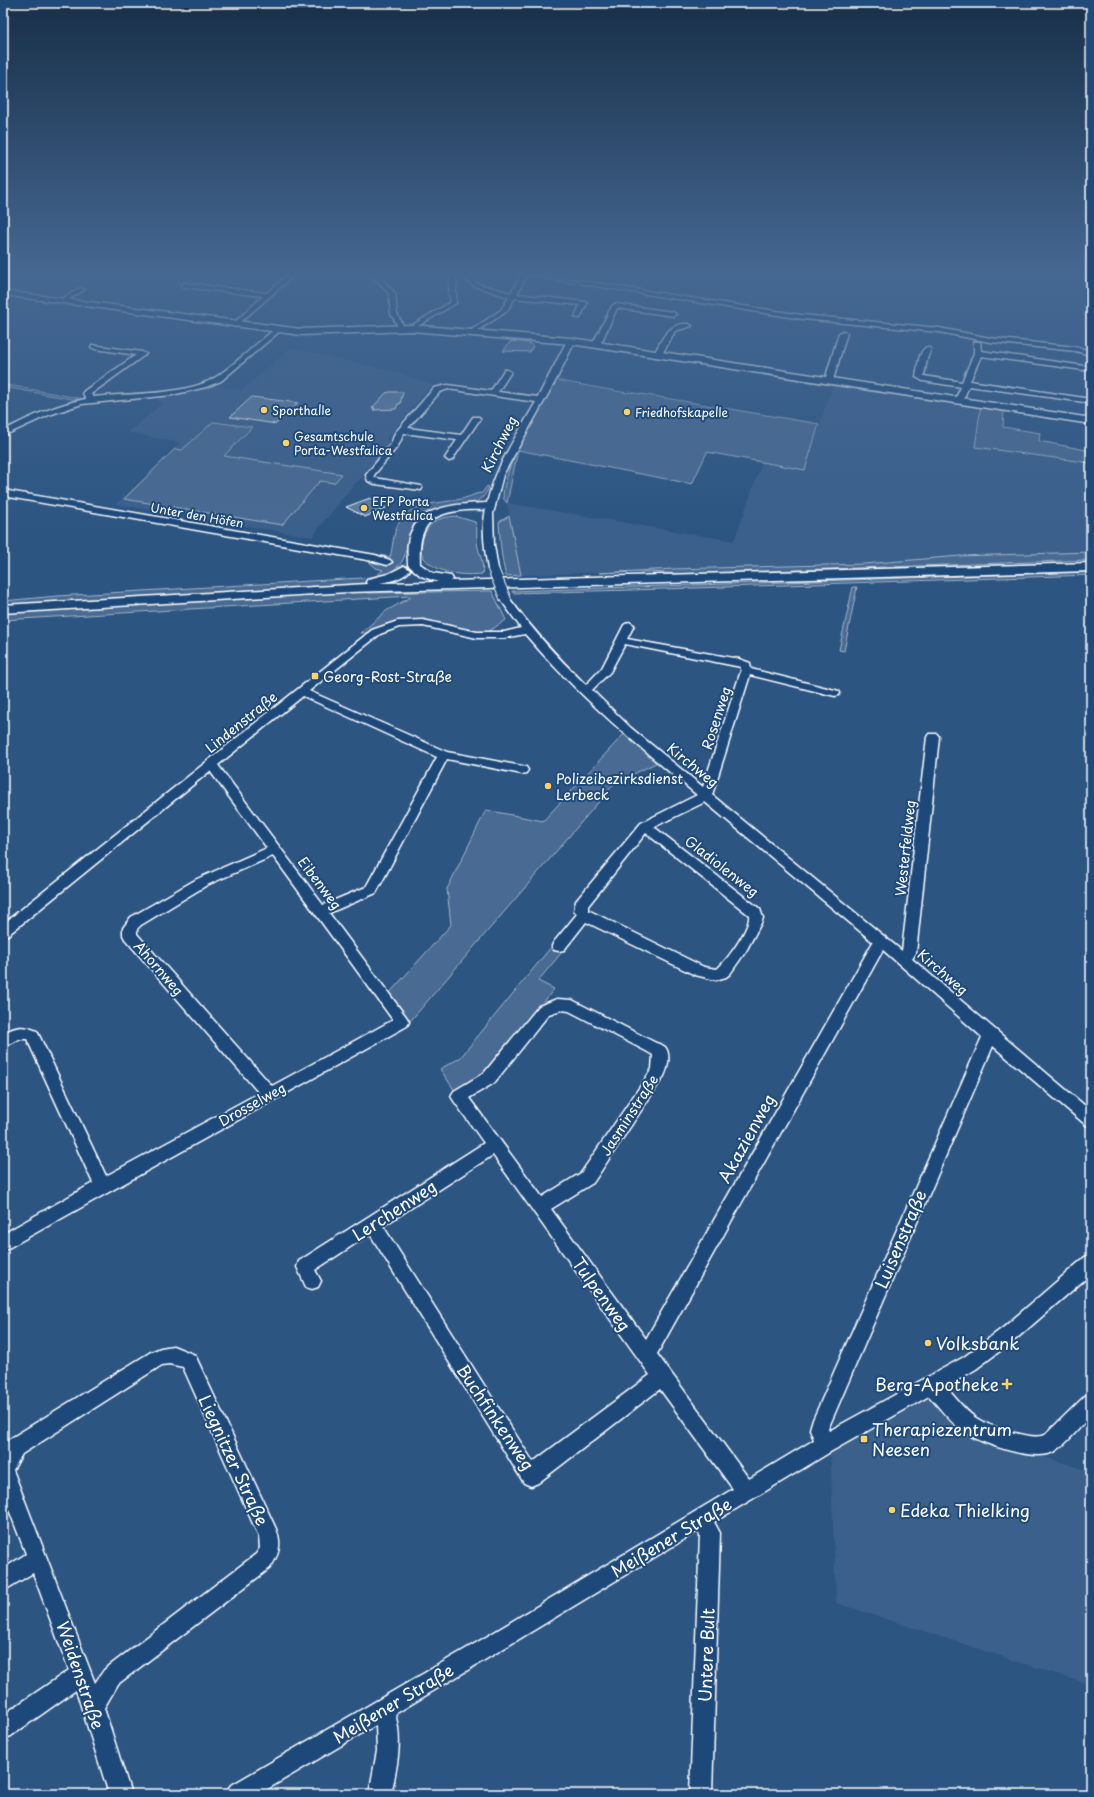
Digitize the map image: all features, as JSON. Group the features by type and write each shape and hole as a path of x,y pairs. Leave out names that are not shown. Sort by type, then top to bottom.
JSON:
{"main road":[{"path":"690,359 1091,421"},
{"path":"408,586 409,568 415,534 419,527 443,515 490,510"},
{"path":"3,609 348,588 1091,567"},
{"path":"348,588 392,577 409,568 431,577 441,579 479,580 505,584"}],"street":[{"path":"91,400 87,393 135,359"},
{"path":"3,434 36,419 91,400 166,394 210,383 218,379 242,359"},
{"name":"Kirchweg","path":"562,359 499,475 490,510 489,545 494,569 506,600 527,630 546,652 628,731 903,958 990,1035 1091,1120"},
{"path":"829,380 835,359"},
{"path":"923,359 920,378 923,379 1091,401"},
{"path":"959,400 976,359"},
{"path":"1025,359 1091,369"},
{"path":"493,393 507,372"},
{"path":"418,488 375,481 371,479 370,475 395,444 398,435 437,390 448,387 540,400"},
{"path":"449,458 476,419"},
{"path":"403,430 462,438"},
{"name":"Unter den Höfen","path":"3,493 375,558 386,562"},
{"name":"Lindenstraße","path":"3,931 9,919 212,765 376,632 398,624 423,623 477,635 504,635 527,630"},
{"path":"585,690 594,685 612,660 629,625"},
{"path":"628,642 739,662 746,665 746,671 835,693"},
{"name":"Rosenweg","path":"706,796 746,671"},
{"path":"302,692 444,755 522,770"},
{"name":"Westerfeldweg","path":"903,958 909,953 933,737"},
{"path":"322,911 371,890 444,755"},
{"name":"Eibenweg","path":"212,765 322,911 402,1022"},
{"path":"559,946 584,915 581,910 581,905 645,826 706,796"},
{"name":"Gladiolenweg","path":"584,915 700,971 712,975 721,973 728,967 754,926 756,918 755,912 645,826"},
{"name":"Ahornweg","path":"270,1094 130,935 130,928 136,921 202,882 275,850"},
{"name":"Akazienweg","path":"646,1355 881,941"},
{"name":"Jasminstraße","path":"459,1096 489,1078 544,1010 553,1005 562,1003 572,1006 660,1052 661,1061 659,1071 587,1178 539,1207"},
{"name":"Drosselweg","path":"3,1243 103,1186 402,1022"},
{"path":"3,1042 16,1033 25,1032 32,1035 103,1186"},
{"name":"Luisenstraße","path":"825,1444 818,1429 990,1035"},
{"name":"Tulpenweg","path":"459,1096 746,1491"},
{"name":"Lerchenweg","path":"312,1281 305,1267 495,1145"},
{"name":"Buchfinkenweg","path":"373,1224 531,1476 662,1377"},
{"name":"Meißener Straße","path":"238,1794 702,1519 825,1444 970,1363 1010,1333 1091,1263"},
{"name":"Liegnitzer Straße","path":"3,1470 8,1457 15,1447 157,1358 166,1354 176,1355 189,1360 269,1536 270,1550 263,1561 111,1678 93,1706"},
{"path":"932,1385 960,1416 972,1426 983,1432 1034,1446 1045,1446 1052,1442 1091,1402"},
{"name":"Weidenstraße","path":"3,1470 38,1558 93,1706 120,1794"},
{"name":"Untere Bult","path":"701,1794 710,1534 702,1519"},
{"path":"3,1581 38,1558"},
{"path":"3,1728 81,1674"},
{"path":"380,1794 390,1744 387,1720 383,1708"}],"shaded area":[{"name":"Gesamtschule Porta-Westfalica","path":"278,359 338,359 395,372 435,386 428,389 386,439 391,441 362,478 353,485 312,537 116,504 181,443 128,432 162,404 155,396 205,384 242,390"},
{"path":"555,380 819,424 805,470 707,452 692,484 518,450 507,503 503,498 505,485 515,454"},
{"path":"833,383 981,405 975,447 1091,463 1091,552 960,556 864,564 521,575 507,503 734,541 762,463 805,469"},
{"path":"3,385 84,399 3,429 3,427 77,400 3,387"},
{"path":"981,405 1004,409 1003,427 1040,433 1039,441 1091,451 1091,463 975,447"},
{"path":"213,422 252,427 224,456 342,474 334,483 320,481 282,525 124,499 175,449 182,450"},
{"path":"487,486 489,487 485,494 477,501 470,504 433,510 418,518 409,533 405,554 399,565 385,575 367,580 368,593 492,591 506,620 488,632 475,636 422,624 398,626 381,632 361,633 386,611 411,597 410,596 3,620 3,601 57,596 362,578 376,576 383,570 376,568 365,558 89,511 94,507 390,557 398,524 404,516 412,510 430,504 482,493"},
{"path":"455,516 475,522 478,546 483,566 482,574 467,575 443,571 429,563 422,554 421,544 425,533 431,525 434,522 446,517"},
{"path":"509,516 521,575 506,576 503,563 499,522"},
{"path":"1091,552 1091,560 682,574 648,572 599,573 674,569 864,564 960,556"},
{"path":"1091,572 1091,575 632,590 513,593 512,591"},
{"path":"853,587 857,587 844,651 839,650"},
{"path":"624,734 656,763 615,783 406,1026 385,998 451,925 447,889 486,810 543,821"},
{"path":"552,946 562,952 538,981 554,989 490,1070 455,1091 440,1069 460,1058"},
{"path":"927,1385 976,1434 1091,1472 1091,1685 836,1603 830,1442"}],"building":[{"path":"403,392 400,404 398,404 396,409 373,410 375,408 372,408 386,393"},
{"name":"Sporthalle","path":"252,397 298,403 276,424 230,417"},
{"name":"EFP Porta Westfalica","path":"370,498 386,508 365,517 346,507"}],"place":[{"name":"Sporthalle","path":"264,410"},
{"name":"Friedhofskapelle","path":"627,412"},
{"name":"Gesamtschule Porta-Westfalica","path":"286,443"},
{"name":"EFP Porta Westfalica","path":"364,508"},
{"name":"Georg-Rost-Straße","path":"315,676"},
{"name":"Polizeibezirksdienst Lerbeck","path":"548,786"},
{"name":"Volksbank","path":"928,1343"},
{"name":"Berg-Apotheke","path":"1007,1384"},
{"name":"Therapiezentrum Neesen","path":"864,1439"},
{"name":"Edeka Thielking","path":"892,1510"}]}
